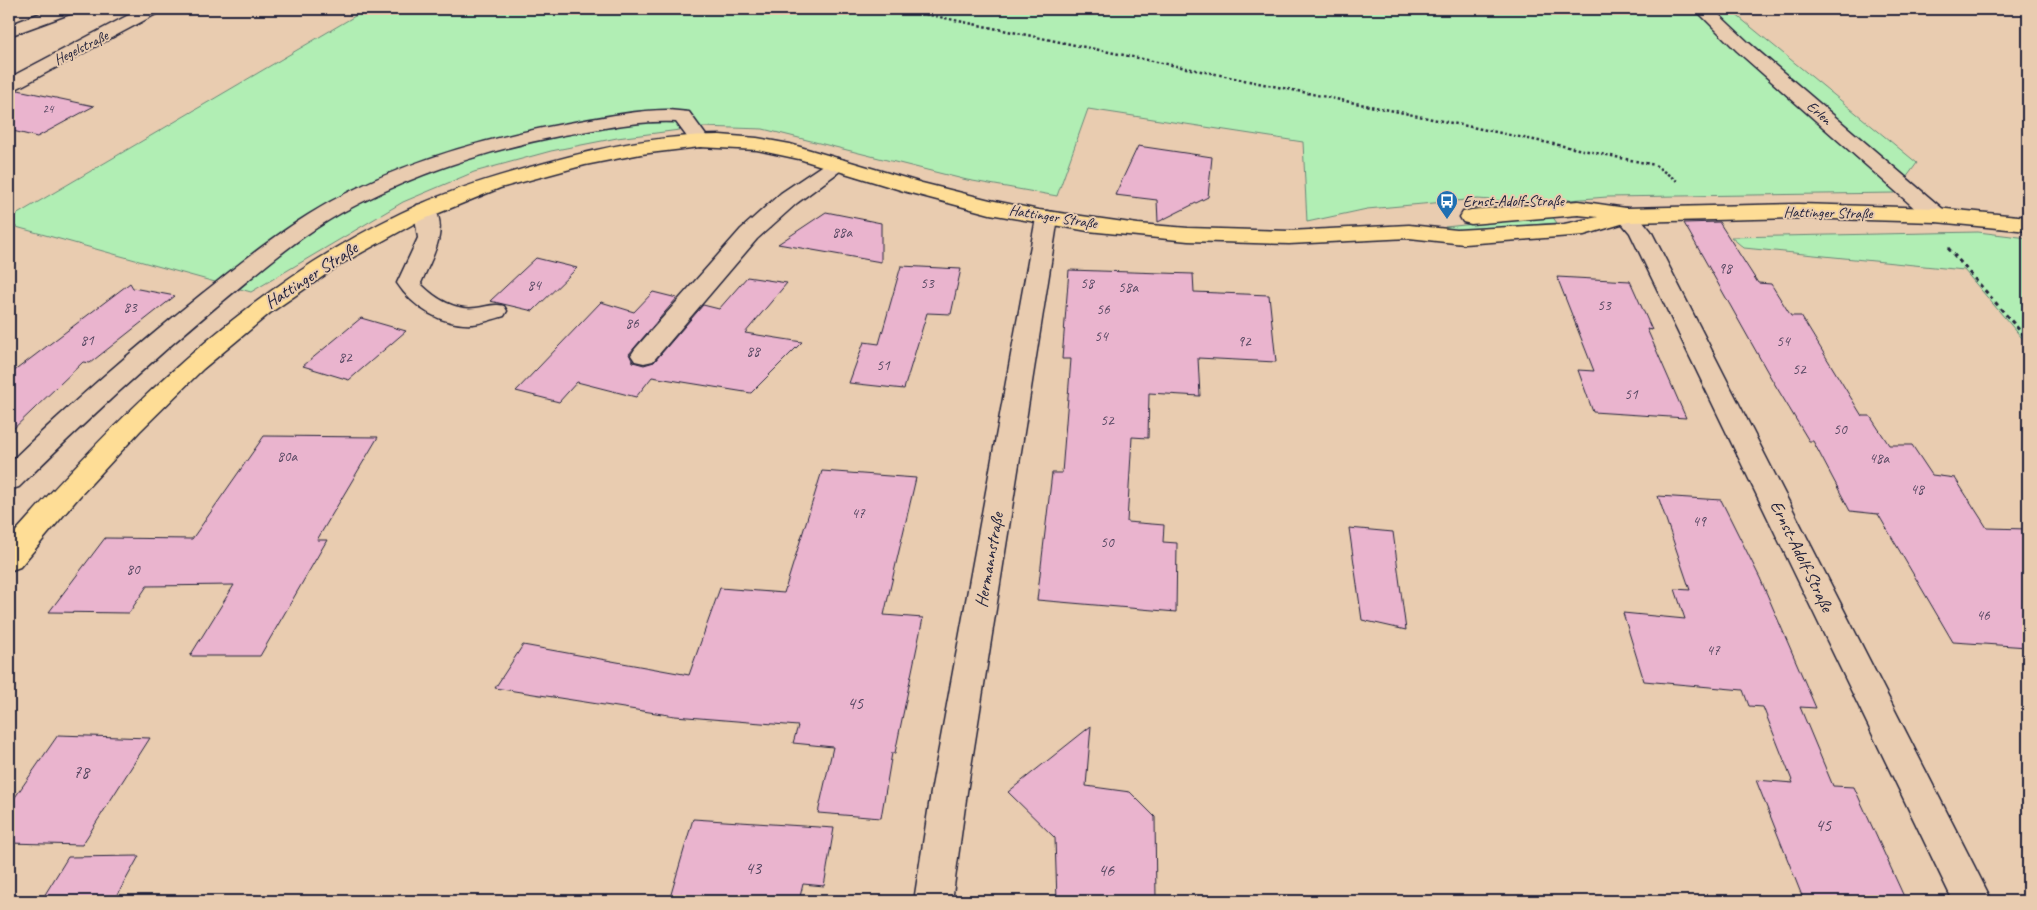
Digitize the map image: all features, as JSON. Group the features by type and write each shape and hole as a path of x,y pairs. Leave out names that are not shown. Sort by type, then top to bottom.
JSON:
{"main road":[{"name":"Hattinger Straße","path":"9,558 88,470 169,385 223,337 309,272 364,240 425,210 515,176 562,163 644,146 700,141 742,142 783,148 911,187 1047,218 1157,231 1255,238 1346,236 1414,231 1453,237 1588,228 1626,215 1720,212 1798,211 1936,215 2028,224"}],"street":[{"path":"9,31 66,9"},
{"name":"Hegelstraße","path":"9,85 152,9"},
{"name":"Erlen","path":"1703,9 1743,47 1936,215"},
{"path":"9,480 68,421 192,314 289,236 350,200 412,173 479,150 548,132 659,114 682,116 700,141"},
{"path":"644,355 749,234 789,198 837,164"},
{"path":"425,210 430,238 409,283 413,292 428,304 470,317 495,311"},
{"name":"Ernst-Adolf-Straße","path":"1626,215 1640,231 1973,901"},
{"name":"Hermannstraße","path":"934,901 949,792 1047,218"}],"path":[{"path":"901,9 1655,165 1720,212"},
{"path":"1942,241 2028,340"}],"green space":[{"path":"367,9 1729,9 1917,163 1895,193 1607,197 1531,203 1478,199 1367,209 1307,222 1303,142 1088,109 1057,196 967,180 763,129 703,127 617,138 551,151 474,172 403,202 251,292 9,225 9,219"},
{"path":"1552,216 1557,223 1446,232 1444,230 1445,227"},
{"path":"1978,232 2028,238 2028,345 1964,270 1744,248 1731,237"}],"building":[{"path":"18,90 94,106 37,137 9,130 9,93"},
{"path":"1138,146 1212,157 1208,197 1158,222 1157,200 1115,195"},
{"path":"826,212 881,223 881,262 778,244"},
{"path":"1719,222 1758,283 1771,284 1791,316 1801,316 1862,416 1870,416 1889,445 1912,445 1932,475 1955,478 1987,528 2028,529 2028,647 1953,642 1878,514 1850,511 1813,441 1809,441 1771,378 1684,223"},
{"path":"536,258 577,268 533,311 490,301"},
{"path":"901,266 961,269 951,314 927,313 904,389 849,383 864,342 879,344"},
{"path":"1069,270 1193,274 1194,292 1269,295 1276,362 1198,358 1200,396 1149,393 1148,438 1132,437 1127,522 1164,525 1163,542 1177,543 1176,612 1037,600 1052,473 1062,473 1071,359 1062,359"},
{"path":"747,277 787,283 745,333 802,342 751,393 652,377 636,397 577,382 559,402 516,391 601,302 634,312 653,292 677,298 629,354 633,362 644,365 654,362 703,305 719,309"},
{"path":"1557,277 1630,281 1652,330 1647,329 1686,418 1593,412 1578,370 1594,371"},
{"path":"130,283 133,288 175,296 90,363 83,362 9,433 9,375"},
{"path":"361,318 406,331 349,380 303,366"},
{"path":"264,436 378,437 317,540 327,540 260,656 190,656 234,585 147,586 129,613 49,612 105,538 192,539"},
{"path":"822,471 916,478 884,615 923,618 895,753 892,753 881,818 818,813 833,747 793,743 798,726 675,716 495,688 523,645 689,675 720,588 784,593"},
{"path":"1658,496 1721,500 1760,578 1816,708 1800,707 1833,786 1854,787 1906,901 1804,901 1756,780 1793,783 1763,707 1749,706 1743,690 1644,681 1623,613 1685,619 1675,589 1690,590"},
{"path":"1349,528 1393,532 1406,630 1362,620"},
{"path":"1091,726 1086,786 1130,792 1155,817 1156,901 1057,901 1055,838 1008,792"},
{"path":"58,735 150,738 82,845 9,843 9,806"},
{"path":"693,819 834,828 824,886 803,884 799,901 669,901"},
{"path":"139,856 114,901 41,901 68,857"}],"place":[{"name":"Ernst-Adolf-Straße","path":"1447,220"}]}
